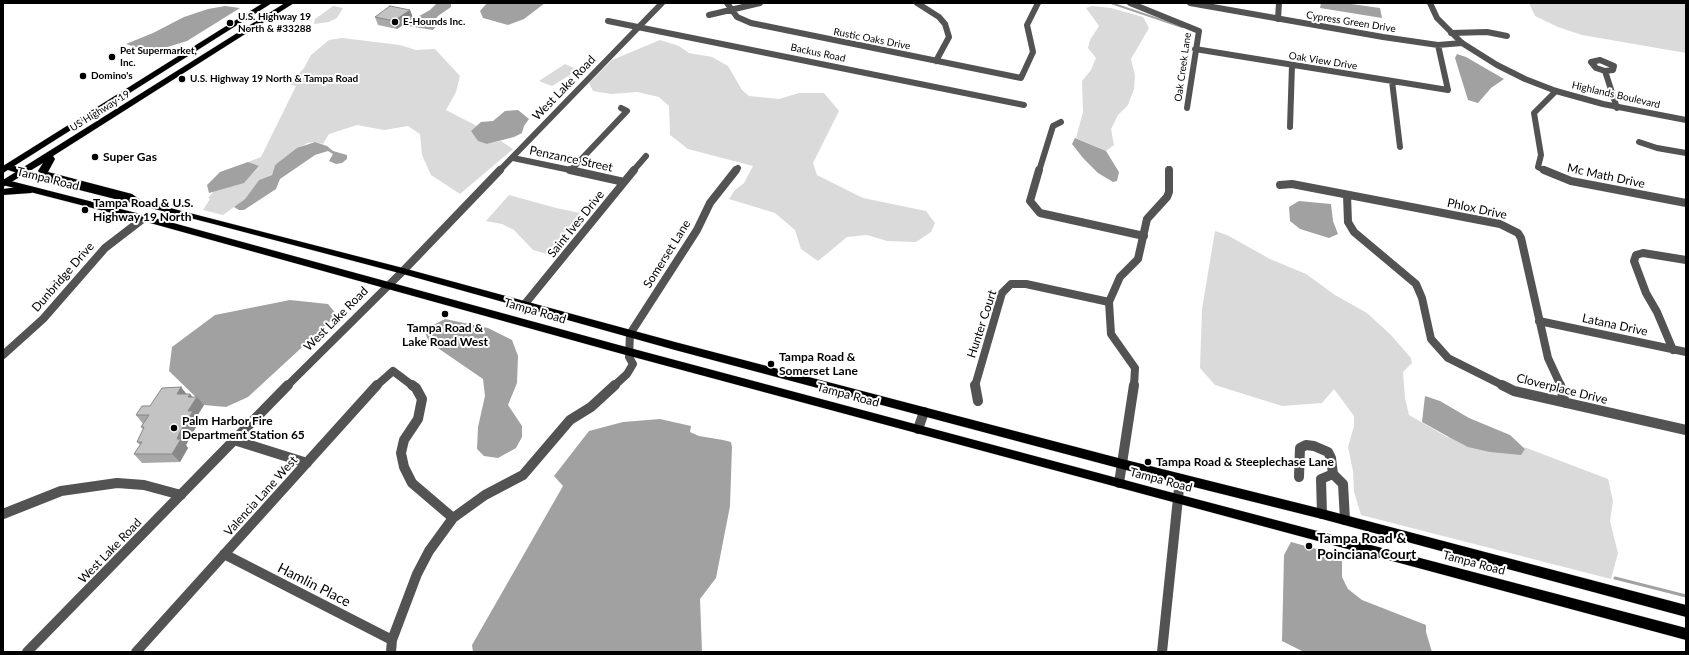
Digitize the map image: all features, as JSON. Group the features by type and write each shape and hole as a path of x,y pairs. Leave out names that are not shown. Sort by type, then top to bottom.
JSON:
{"highway":[{"name":"US Highway 19","path":"5,166 268,3"},
{"name":"US Highway 19","path":"4,183 290,3"},
{"path":"48,156 50,159 43,170 45,174 129,196 136,201"},
{"path":"3,192 31,190"}],"main road":[{"name":"Tampa Road","path":"5,166 22,172 403,271 630,334 924,412 1345,520 1686,611"},
{"name":"Tampa Road","path":"4,183 144,218 389,284 629,354 918,429 1686,634"},
{"path":"144,218 151,215 166,215 194,222 223,223"}],"street":[{"name":"West Lake Road","path":"27,652 234,440 403,271 662,3"},
{"name":"Rustic Oaks Drive","path":"727,3 737,17 750,23 1021,78 1033,52 1033,45 1028,25 1033,11 1038,3"},
{"path":"709,15 760,3"},
{"path":"917,3 939,16 945,24 949,37 936,61"},
{"name":"Oak Creek Lane","path":"1130,3 1197,29 1199,32 1187,108"},
{"name":"Cypress Green Drive","path":"1190,3 1214,5 1278,19 1438,45 1462,43"},
{"path":"1278,19 1279,3"},
{"name":"Highlands Boulevard","path":"1430,3 1437,18 1451,33 1462,43 1497,65 1556,91 1617,108 1686,120"},
{"name":"Backus Road","path":"608,21 1024,105"},
{"path":"1451,33 1487,32 1507,36"},
{"name":"Oak View Drive","path":"1196,49 1448,90 1438,45"},
{"path":"1290,127 1292,65"},
{"path":"1605,71 1617,108"},
{"path":"1392,81 1400,147"},
{"name":"Mc Math Drive","path":"1556,91 1534,113 1541,155 1538,167 1552,175 1571,181 1686,203"},
{"path":"572,170 627,111 621,108"},
{"path":"1061,122 1053,126 1030,201 1040,213 1044,215 1144,236"},
{"path":"1640,142 1657,148 1686,153"},
{"name":"Saint Ives Drive","path":"524,305 646,156"},
{"name":"Penzance Street","path":"513,158 624,182"},
{"name":"Somerset Lane","path":"453,518 485,495 523,475 570,420 591,407 627,374 633,364 629,354 630,334 698,230 710,203 738,168"},
{"path":"1119,483 1136,379 1135,368 1111,334 1108,321 1109,302 1120,277 1138,259 1147,219 1167,197 1169,192 1169,169"},
{"name":"Phlox Drive","path":"1280,185 1292,184 1500,224 1512,229 1521,238 1548,358 1560,384 1565,403"},
{"name":"Cloverplace Drive","path":"1347,195 1348,222 1354,232 1416,284 1422,298 1431,339 1441,352 1448,358 1514,391 1686,430"},
{"name":"Dunbridge Drive","path":"3,354 43,319 105,248 144,218"},
{"path":"1673,350 1657,312 1646,293 1634,260 1636,255 1643,253 1686,260"},
{"name":"Hunter Court","path":"978,401 975,386 983,357 1002,293 1011,284 1026,284 1109,302"},
{"name":"Latana Drive","path":"1539,321 1686,352"},
{"name":"Valencia Lane West","path":"136,652 374,388 393,371 416,388 422,399 418,419 404,440 402,454 404,467 412,483 453,518"},
{"path":"918,429 924,412"},
{"path":"234,440 307,463"},
{"path":"1299,478 1300,448 1306,445 1320,448 1328,452 1331,458 1333,474 1343,484 1345,520"},
{"path":"1322,514 1321,479 1333,474"},
{"path":"1162,652 1180,478"},
{"path":"3,514 60,491 117,483 144,485 181,495"},
{"path":"391,652 392,640 417,574 429,551 453,518"},
{"name":"Hamlin Place","path":"224,554 392,640"}],"shaded area":[{"path":"437,3 451,4 451,7 438,16 434,21 438,24 433,30 408,26 414,19 430,10"},
{"path":"487,3 545,3 524,19 508,25 483,18 480,11"},
{"path":"1321,3 1344,3 1380,8 1382,18 1320,8"},
{"path":"1529,3 1686,3 1686,53 1582,35 1558,27 1535,16"},
{"path":"225,6 240,8 187,41 161,49 138,48 126,44 153,33 184,17 208,9"},
{"path":"333,6 343,8 337,18 329,22 314,24 315,19"},
{"path":"1092,6 1111,8 1143,17 1149,28 1131,59 1135,76 1134,89 1128,105 1118,115 1111,129 1114,145 1106,151 1076,138 1083,112 1082,81 1091,70 1096,58 1088,48 1090,40 1099,26 1086,8"},
{"path":"342,38 400,45 416,50 435,49 460,76 456,92 446,110 477,126 471,131 487,144 501,141 513,149 460,194 431,175 422,155 420,134 408,126 384,130 357,125 329,134 323,144 315,142 307,143 275,165 272,175 259,180 245,199 223,215 203,210 210,199 208,198 214,191 251,175 259,167 248,162 261,157 296,86 289,84 304,68 311,55 329,40"},
{"path":"660,40 679,46 689,53 712,57 728,66 742,90 749,96 779,99 799,93 824,93 839,111 813,163 817,175 863,198 926,211 935,223 931,232 916,242 887,241 867,235 847,237 818,261 801,249 795,230 775,213 729,199 735,190 744,183 753,166 688,149 670,135 669,106 659,97 637,92 611,94 593,91 589,83 612,60"},
{"path":"1457,54 1466,57 1504,79 1491,88 1478,103 1468,100 1455,58"},
{"path":"565,64 578,70 552,86 539,81"},
{"path":"518,110 529,119 524,126 522,133 514,137 487,144 478,141 471,131 481,122 493,121 505,111"},
{"path":"1075,138 1106,151 1119,172 1117,181 1113,182 1098,173 1083,158 1072,144"},
{"path":"315,142 327,146 333,151 347,155 347,159 342,163 336,164 329,161 333,154 328,151 315,155 280,179 276,189 244,210 239,210 234,207 245,199 259,180 272,175 275,165 297,148"},
{"path":"248,162 259,166 244,183 209,193 207,185 220,172"},
{"path":"509,195 580,213 547,254 533,250 514,230 502,224 486,221"},
{"path":"1299,201 1331,204 1333,221 1338,234 1329,238 1300,229 1290,221 1289,207"},
{"path":"1215,231 1227,235 1270,259 1306,274 1335,295 1367,313 1391,335 1411,358 1412,363 1403,372 1405,398 1409,415 1447,437 1525,449 1524,447 1608,479 1613,501 1610,521 1618,553 1611,579 1361,515 1354,492 1353,471 1348,447 1354,426 1354,416 1334,389 1322,403 1282,406 1215,385 1200,368 1202,309"},
{"path":"290,300 328,304 337,315 248,397 226,407 204,405 169,371 172,347 215,315"},
{"path":"445,319 488,328 512,340 518,356 517,383 508,405 522,426 522,437 516,448 498,458 484,456 477,449 478,427 485,396 483,379 429,342 424,330"},
{"path":"1425,396 1440,401 1469,418 1510,435 1525,449 1521,455 1490,452 1468,447 1447,436 1422,422"},
{"path":"660,419 691,426 690,432 699,436 731,442 732,447 730,506 716,578 700,599 702,652 473,652 472,645 563,486 554,476 589,431 623,422"},
{"path":"1291,542 1342,556 1342,577 1348,589 1362,600 1426,625 1426,632 1432,652 1304,652 1282,641 1284,555"}],"building":[{"path":"390,6 410,10 394,21 375,17"},
{"name":"Palm Harbor Fire Department Station 65","path":"181,387 177,394 190,394 188,397 197,397 188,411 193,411 180,432 177,439 181,439 172,454 134,454 142,442 137,442 144,427 141,427 149,415 136,415 142,406 150,406 162,388"}],"waterway":[{"path":"1111,3 1182,27"},
{"path":"1615,578 1686,596"}],"place":[{"name":"E-Hounds Inc.","path":"395,22"},
{"name":"U.S. Highway 19 North & #33288","path":"230,23"},
{"name":"Pet Supermarket, Inc.","path":"112,57"},
{"name":"Domino's","path":"83,76"},
{"name":"U.S. Highway 19 North & Tampa Road","path":"182,79"},
{"name":"Super Gas","path":"95,157"},
{"name":"Tampa Road & U.S. Highway 19 North","path":"85,210"},
{"name":"Tampa Road & Lake Road West","path":"445,314"},
{"name":"Tampa Road & Somerset Lane","path":"771,364"},
{"name":"Palm Harbor Fire Department Station 65","path":"174,428"},
{"name":"Tampa Road & Steeplechase Lane","path":"1148,462"},
{"name":"Tampa Road & Poinciana Court","path":"1309,546"}]}
